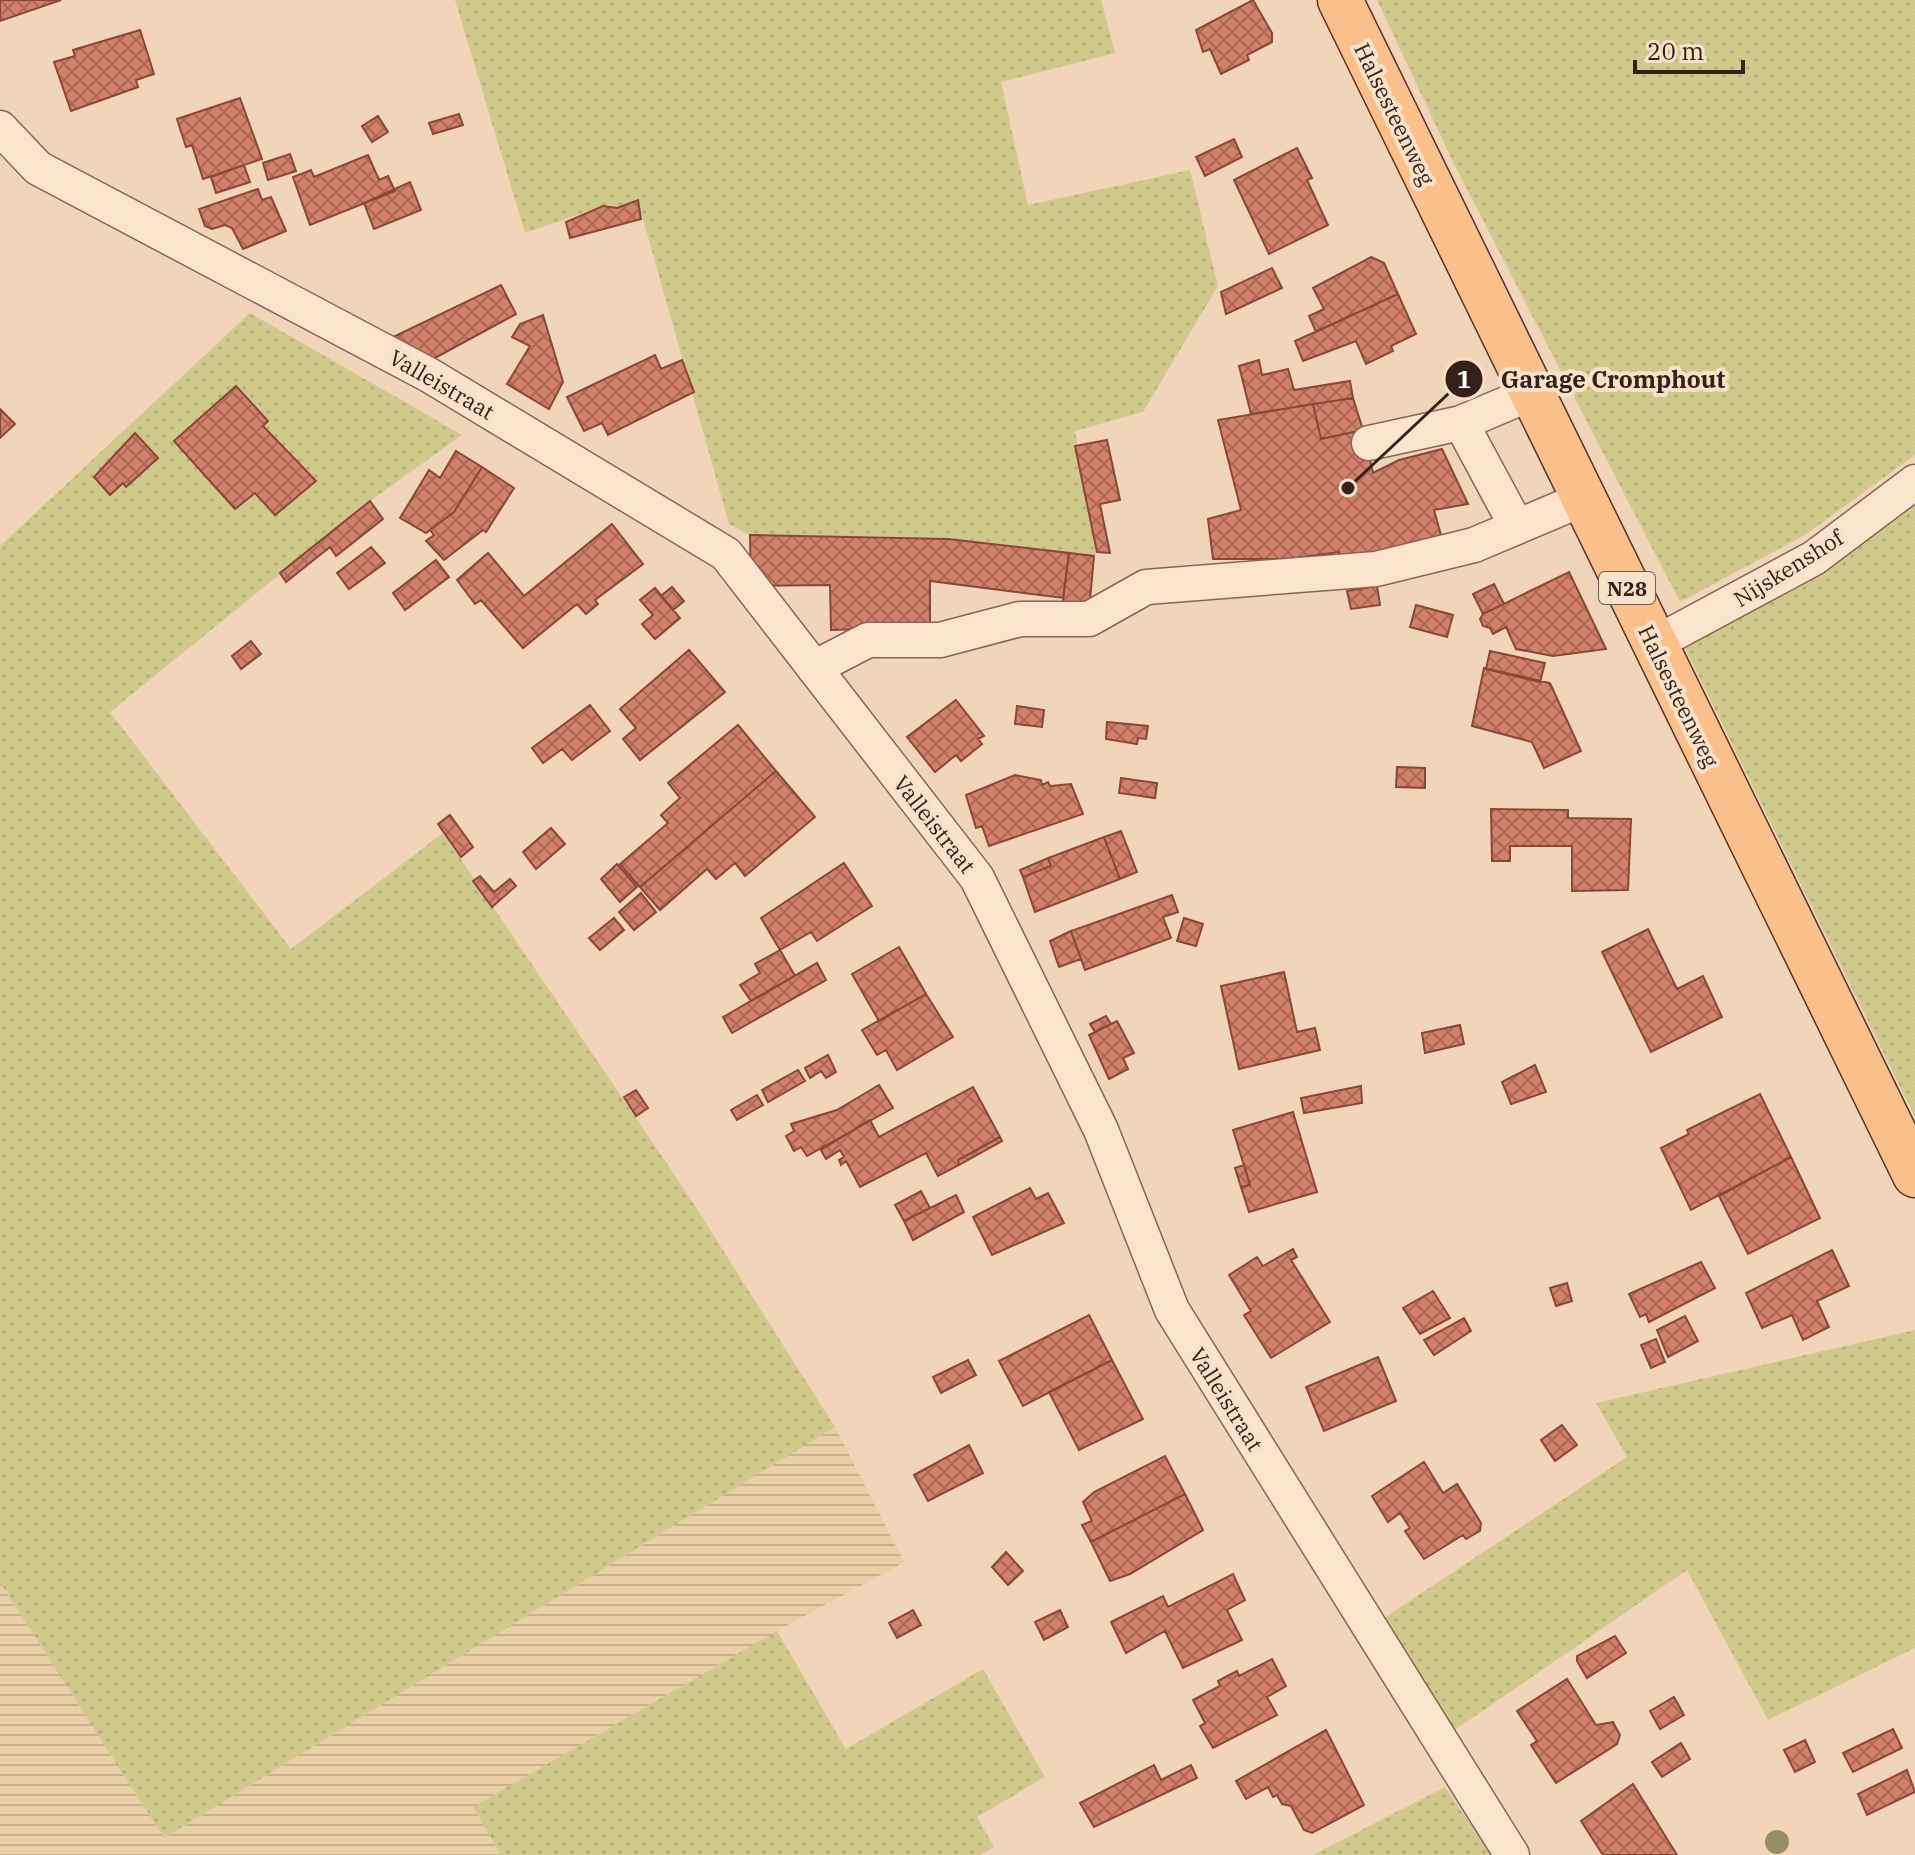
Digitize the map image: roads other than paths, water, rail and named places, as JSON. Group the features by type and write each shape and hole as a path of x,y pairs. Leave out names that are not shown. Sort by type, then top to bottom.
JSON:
{"main road":[{"name":"Halsesteenweg","path":"1340,0 1915,1175"}],"street":[{"name":"Valleistraat","path":"0,128 38,168 429,375 726,554 977,878 1101,1130 1172,1310 1512,1855"},
{"path":"1369,443 1461,423 1532,393"},
{"path":"1461,423 1517,527"},
{"name":"Nijskenshof","path":"1654,644 1814,558 1915,482"},
{"path":"814,668 868,640 940,640 1020,619 1089,619 1146,587 1376,569 1474,545 1583,499"}],"place":[{"name":"Garage Cromphout","path":"1348,488"}]}
